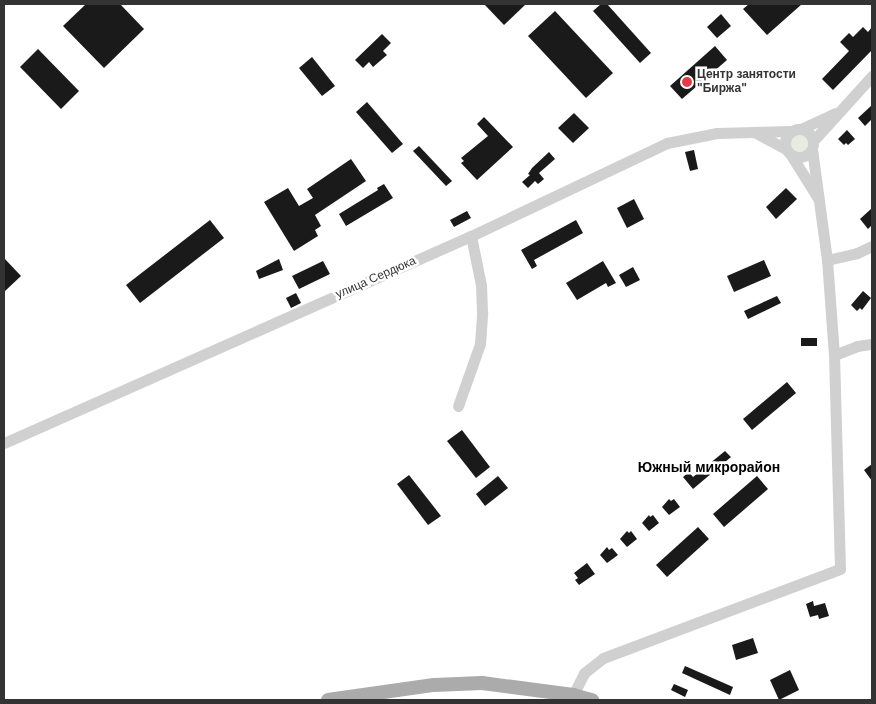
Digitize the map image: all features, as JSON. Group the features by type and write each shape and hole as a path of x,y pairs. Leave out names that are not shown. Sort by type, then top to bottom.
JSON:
{"main road":[{"path":"328,700 434,685 482,684 573,695 592,700"}],"street":[{"path":"752,132 788,152 803,157 840,110 872,76"},
{"path":"820,202 788,152 785,141 797,130 840,110"},
{"path":"573,695 584,673 603,658 840,569 834,355 827,260 813,145 809,133 797,130"},
{"name":"улица Сердюка","path":"4,443 471,236 667,143 717,133 797,130"},
{"path":"458,406 480,344 481,285 471,236"},
{"path":"827,260 857,253 872,246"},
{"path":"834,355 857,346 872,344"}],"shaded area":[{"path":"799,134 805,137 808,143 805,149 799,152 793,149 790,143 793,137"}],"building":[{"path":"86,4 120,4 144,29 104,68 63,26"},
{"path":"484,4 526,4 504,25"},
{"path":"601,4 607,4 651,53 640,63 593,11"},
{"path":"749,4 802,4 767,35 743,9"},
{"path":"555,11 613,73 586,98 528,36"},
{"path":"721,14 731,26 717,38 707,27"},
{"path":"863,27 868,32 872,27 872,50 833,90 822,79 849,51 840,42 849,33 853,37"},
{"path":"382,34 391,43 383,51 387,55 373,67 369,62 363,68 355,60"},
{"path":"715,46 727,60 682,99 670,86"},
{"path":"38,49 79,91 61,109 20,67"},
{"path":"312,57 335,86 322,96 299,68"},
{"path":"367,102 403,144 392,153 356,112"},
{"path":"872,105 872,119 865,126 858,118"},
{"path":"574,113 589,128 573,143 558,128"},
{"path":"484,117 513,147 477,180 461,163 464,161 461,158 488,136 477,124"},
{"path":"847,130 855,139 848,145 846,143 844,145 838,139"},
{"path":"419,146 452,181 446,186 413,151"},
{"path":"694,150 698,169 690,171 685,152"},
{"path":"549,152 555,159 539,173 544,179 538,184 535,181 528,188 522,182 530,175 528,174 532,168"},
{"path":"351,159 366,181 315,215 321,226 315,230 318,236 294,251 264,202 288,188 299,206 313,198 307,189"},
{"path":"384,184 393,198 346,226 339,214 378,190 377,188"},
{"path":"786,188 797,199 776,219 766,207"},
{"path":"634,199 644,219 627,228 617,208"},
{"path":"872,208 872,225 868,229 860,219"},
{"path":"467,211 471,218 454,227 450,220"},
{"path":"210,220 224,238 140,303 126,285"},
{"path":"576,220 583,233 534,260 537,266 532,269 521,250"},
{"path":"4,258 21,276 4,292"},
{"path":"279,259 283,270 259,279 256,271"},
{"path":"764,260 771,276 734,292 727,276"},
{"path":"323,261 330,274 299,289 292,276"},
{"path":"603,261 616,283 608,287 606,283 577,300 566,283"},
{"path":"633,267 640,280 626,287 619,275"},
{"path":"863,291 871,298 862,310 860,308 857,311 851,305"},
{"path":"296,293 301,303 291,308 286,298"},
{"path":"777,296 781,303 748,319 744,311"},
{"path":"801,338 817,338 817,346 801,346"},
{"path":"787,382 796,393 752,430 743,419"},
{"path":"462,430 490,467 476,478 447,441"},
{"path":"725,451 731,457 693,489 683,477 689,472 693,477"},
{"path":"872,464 872,481 864,470"},
{"path":"409,475 441,516 428,525 397,484"},
{"path":"498,476 508,488 485,506 476,494"},
{"path":"757,476 768,489 724,527 713,514"},
{"path":"669,499 671,501 674,499 680,507 669,515 662,507"},
{"path":"649,515 650,517 653,515 659,523 649,531 642,523"},
{"path":"698,527 709,539 667,577 656,565"},
{"path":"627,531 629,533 631,531 637,539 627,547 620,539"},
{"path":"607,547 609,550 612,548 618,555 607,563 600,555"},
{"path":"587,563 595,574 579,585 575,580 578,578 574,573"},
{"path":"813,601 814,606 825,603 829,616 819,619 818,615 810,617 806,604"},
{"path":"753,638 758,653 736,660 732,645"},
{"path":"685,666 733,687 730,695 682,673"},
{"path":"790,670 799,690 779,700 770,680"},
{"path":"674,684 688,690 685,697 671,690"}],"place":[{"name":"Центр занятости \"Биржа\"","path":"687,82"}],"district":[{"name":"Южный микрорайон","path":"709,467"}]}
